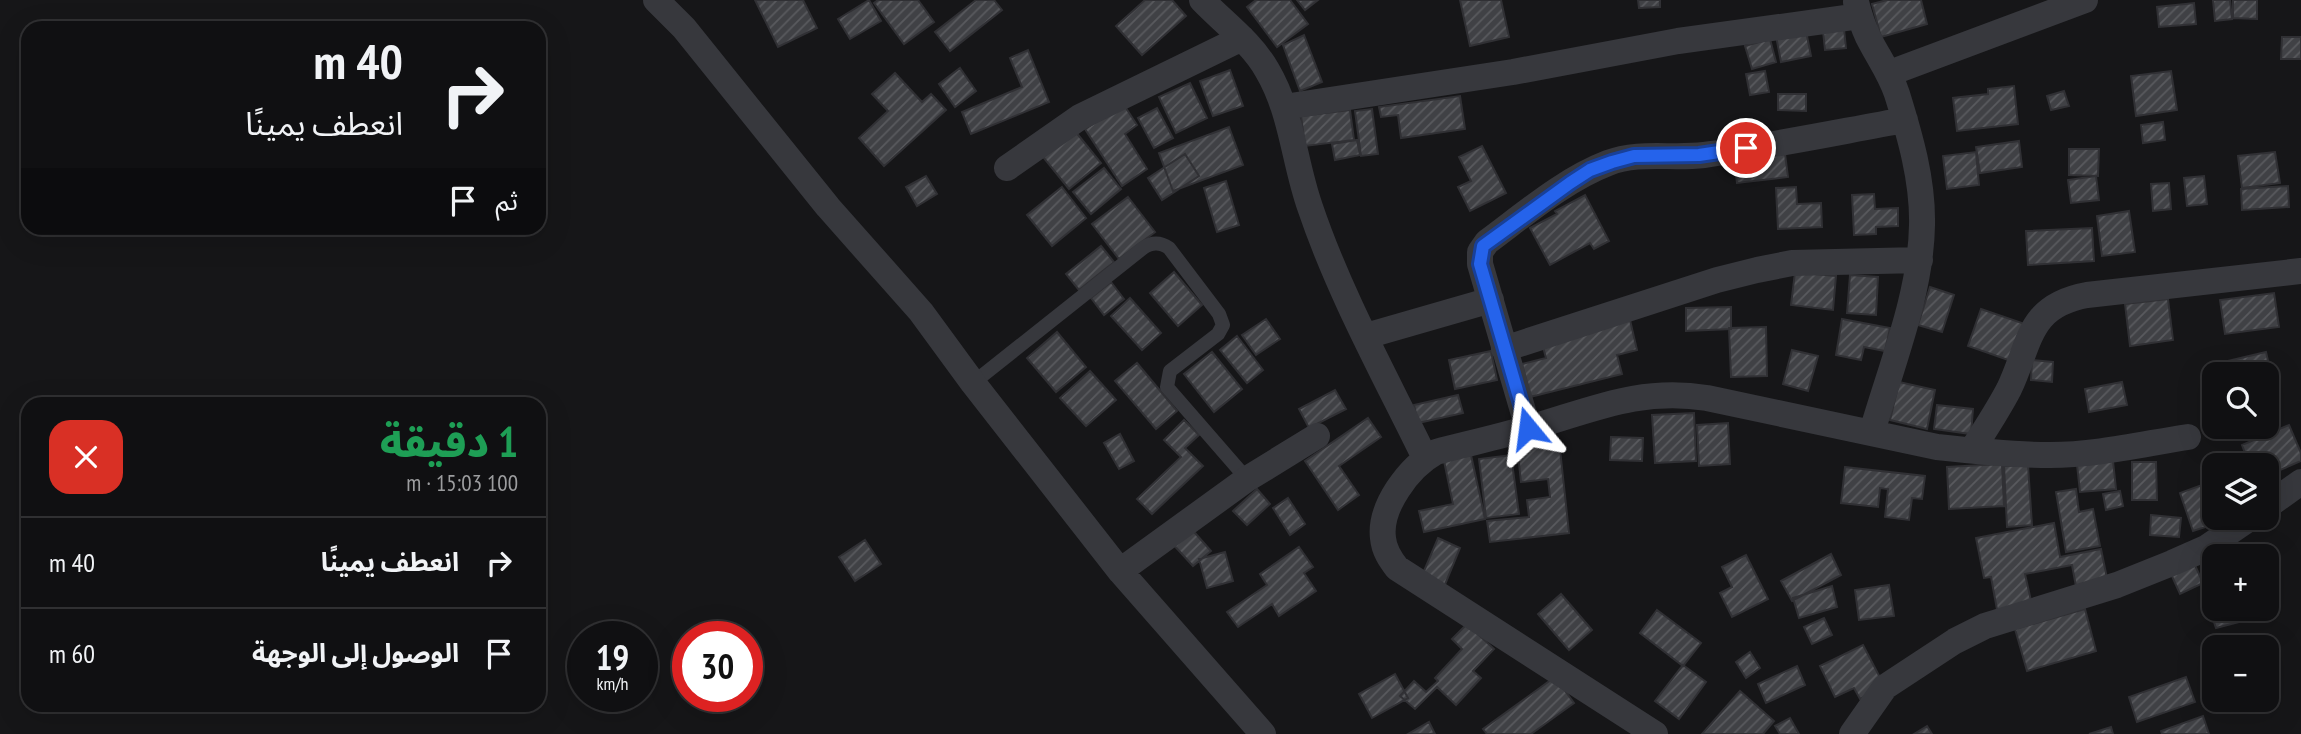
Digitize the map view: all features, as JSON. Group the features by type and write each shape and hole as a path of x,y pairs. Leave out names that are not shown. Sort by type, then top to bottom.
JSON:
{"street":[{"path":"656,0 684,28 828,206 921,312 1120,571 1263,734"},
{"path":"1889,73 2085,0"},
{"path":"1218,5 1268,71 1284,107 1309,206 1329,256 1425,458"},
{"path":"1284,107 1513,72 1857,8 1868,36 1889,73 1905,120 1920,189 1923,224 1915,288 1872,432"},
{"path":"1007,169 1080,117 1242,38"},
{"path":"1528,428 1480,264 1483,246 1590,170 1634,156 1709,154 1905,120"},
{"path":"1504,349 1717,280 1757,270 1792,263 1920,260"},
{"path":"1972,450 2009,388 2036,323 2050,308 2067,298 2301,271"},
{"path":"1366,336 1491,300"},
{"path":"1655,734 1397,568 1382,541 1382,526 1387,511 1408,475 1425,458 1447,449 1635,397 1683,394 1937,447 1972,450 2050,455 2099,452 2188,437"},
{"path":"1120,571 1247,479 1317,436"},
{"path":"2279,498 2301,482"},
{"path":"1852,734 1885,687 1955,641 1985,626 2117,584 2172,563 2206,548 2232,530"}],"lane":[{"path":"973,383 1143,248 1149,244 1163,244 1169,248 1219,314 1223,325 1218,334 1170,371 1167,387 1247,479"}],"building":[{"path":"755,0 803,0 817,28 778,47"},
{"path":"869,0 881,21 850,39 838,19"},
{"path":"878,0 918,0 934,22 904,44 874,3"},
{"path":"976,0 994,0 1002,10 950,51 935,32"},
{"path":"1145,0 1172,0 1186,16 1142,55 1116,26"},
{"path":"1256,0 1290,0 1308,24 1277,47 1247,7"},
{"path":"1297,0 1318,0 1305,10"},
{"path":"1460,0 1501,0 1509,37 1470,46"},
{"path":"1638,0 1660,0 1660,7 1639,8"},
{"path":"1887,0 1921,0 1927,24 1881,37 1872,4"},
{"path":"2213,0 2230,0 2232,19 2215,21"},
{"path":"2233,0 2257,0 2257,19 2233,18"},
{"path":"2194,3 2196,24 2159,27 2157,7"},
{"path":"1844,29 1846,48 1825,50 1823,31"},
{"path":"1806,31 1811,56 1781,62 1776,36"},
{"path":"1304,35 1322,82 1300,91 1283,45"},
{"path":"2282,37 2301,37 2301,59 2281,59"},
{"path":"1770,39 1776,62 1752,69 1745,46"},
{"path":"1028,50 1049,102 971,134 962,112 1022,87 1010,58"},
{"path":"960,68 976,91 955,107 939,84"},
{"path":"1230,70 1243,106 1213,116 1200,81"},
{"path":"1765,71 1769,92 1750,95 1746,74"},
{"path":"2171,71 2177,110 2136,116 2131,76"},
{"path":"895,73 922,102 931,94 946,110 884,166 859,138 888,111 872,94"},
{"path":"1190,83 1207,118 1176,133 1159,97"},
{"path":"2014,86 2018,124 1957,131 1953,98 1988,94 1988,89"},
{"path":"2064,91 2069,106 2051,110 2047,96"},
{"path":"1778,94 1806,94 1806,111 1778,110"},
{"path":"1460,96 1465,129 1401,138 1398,115 1381,117 1379,107"},
{"path":"1124,105 1137,125 1125,134 1147,169 1122,186 1085,129"},
{"path":"1157,108 1173,138 1154,148 1138,118"},
{"path":"1372,109 1378,154 1361,156 1355,111"},
{"path":"1350,110 1354,140 1305,146 1301,116"},
{"path":"2163,122 2165,140 2143,143 2141,125"},
{"path":"1229,127 1243,165 1173,191 1159,153"},
{"path":"1075,131 1101,163 1069,189 1043,157"},
{"path":"1357,140 1360,155 1335,160 1332,144"},
{"path":"2019,141 2022,167 1980,173 1976,147"},
{"path":"1482,146 1506,193 1470,211 1458,187 1471,181 1459,157"},
{"path":"2069,149 2099,149 2098,176 2069,175"},
{"path":"1976,152 1979,185 1947,189 1943,156"},
{"path":"2275,152 2280,183 2242,188 2238,156"},
{"path":"1185,154 1199,176 1162,200 1148,178"},
{"path":"1785,154 1788,177 1737,183 1734,160"},
{"path":"1104,168 1121,189 1091,214 1073,192"},
{"path":"926,176 937,194 917,206 906,187"},
{"path":"2096,176 2099,200 2071,203 2068,180"},
{"path":"2204,176 2207,204 2187,206 2184,178"},
{"path":"1226,181 1239,225 1217,232 1204,188"},
{"path":"2169,183 2171,209 2153,211 2151,184"},
{"path":"2288,186 2289,207 2242,210 2241,189"},
{"path":"1062,187 1086,218 1052,246 1027,215"},
{"path":"1796,187 1797,204 1821,203 1822,227 1778,229 1776,188"},
{"path":"1874,194 1875,209 1898,208 1898,226 1876,227 1876,234 1854,235 1852,195"},
{"path":"1585,195 1609,241 1594,249 1590,243 1550,265 1530,228"},
{"path":"1128,197 1155,232 1119,259 1092,224"},
{"path":"2129,211 2135,252 2102,256 2097,216"},
{"path":"2092,228 2094,261 2028,265 2026,231"},
{"path":"1101,246 1114,262 1079,290 1066,274"},
{"path":"1174,272 1202,305 1178,326 1150,293"},
{"path":"1795,272 1836,276 1833,310 1791,305"},
{"path":"1850,275 1878,277 1876,315 1847,313"},
{"path":"1111,282 1124,299 1104,315 1091,298"},
{"path":"1930,287 1954,295 1942,332 1918,325"},
{"path":"2274,293 2279,327 2225,334 2220,300"},
{"path":"1130,298 1161,333 1142,350 1111,316"},
{"path":"2168,299 2173,340 2130,346 2125,304"},
{"path":"1731,307 1731,329 1686,331 1686,308"},
{"path":"1981,309 2025,324 2011,361 1968,346"},
{"path":"1266,319 1280,339 1256,355 1242,335"},
{"path":"1842,319 1890,328 1885,351 1864,347 1861,360 1836,355"},
{"path":"1630,320 1637,350 1617,355 1622,374 1530,397 1522,364 1546,358 1542,343"},
{"path":"1766,327 1767,376 1731,377 1729,328"},
{"path":"1057,332 1086,367 1056,392 1027,358"},
{"path":"1237,336 1263,370 1247,383 1220,350"},
{"path":"1792,350 1818,356 1808,391 1783,384"},
{"path":"1491,351 1497,380 1455,389 1449,360"},
{"path":"1212,352 1242,389 1214,412 1184,374"},
{"path":"2266,352 2268,362 2224,362"},
{"path":"2032,360 2053,362 2052,382 2031,380"},
{"path":"1137,363 1177,411 1156,429 1115,381"},
{"path":"1090,371 1116,400 1086,426 1060,398"},
{"path":"1899,382 1935,390 1927,429 1890,420"},
{"path":"2122,382 2127,405 2089,412 2085,389"},
{"path":"1335,390 1346,409 1309,428 1299,409"},
{"path":"1458,395 1463,413 1418,423 1414,405"},
{"path":"1937,405 1973,409 1971,434 1934,429"},
{"path":"1694,413 1696,461 1655,463 1652,415"},
{"path":"1368,418 1381,437 1339,466 1359,495 1338,510 1305,461"},
{"path":"1184,420 1199,435 1185,448 1203,466 1152,514 1137,499 1181,457 1164,440"},
{"path":"1728,423 1730,464 1699,466 1697,425"},
{"path":"2289,425 2301,453 2301,461 2279,470 2279,453 2245,453 2242,445 2256,439 2279,439 2279,429"},
{"path":"1120,434 1134,461 1119,469 1104,443"},
{"path":"1611,437 1643,438 1642,461 1610,460"},
{"path":"1559,440 1569,533 1490,542 1487,521 1529,517 1527,500 1550,497 1548,479 1521,482 1517,445"},
{"path":"1471,455 1485,519 1424,532 1419,511 1453,504 1444,461"},
{"path":"1511,455 1519,514 1486,518 1479,459"},
{"path":"2113,461 2116,489 2080,492 2077,465"},
{"path":"2132,462 2156,462 2157,500 2132,500"},
{"path":"2002,464 2004,506 1949,509 1947,467"},
{"path":"2028,465 2032,525 2007,527 2004,466"},
{"path":"1845,467 1925,476 1922,499 1912,498 1909,520 1885,517 1888,489 1880,488 1878,507 1841,503"},
{"path":"2202,485 2202,528 2193,531 2180,493"},
{"path":"1257,489 1270,504 1247,525 1233,511"},
{"path":"2076,489 2079,512 2093,509 2100,546 2066,552 2056,492"},
{"path":"2120,491 2123,506 2106,510 2103,494"},
{"path":"1288,498 1305,524 1290,535 1273,508"},
{"path":"2151,515 2181,518 2179,537 2150,535"},
{"path":"2054,523 2060,557 2101,549 2108,583 2077,592 2072,565 2025,574 2032,605 1998,615 1991,577 1984,578 1976,538"},
{"path":"1188,525 1211,551 1193,566 1170,541"},
{"path":"1438,538 1460,548 1444,587 1421,578"},
{"path":"865,540 881,564 855,581 839,557"},
{"path":"1299,547 1313,567 1304,573 1316,591 1279,616 1272,604 1238,627 1227,612 1267,585 1260,574"},
{"path":"1225,552 1233,581 1207,588 1199,559"},
{"path":"1831,554 1841,575 1792,601 1781,581"},
{"path":"1746,555 1768,599 1732,617 1720,593 1732,587 1722,567"},
{"path":"2194,563 2202,583 2180,594 2171,574"},
{"path":"1889,585 1894,616 1859,620 1855,590"},
{"path":"1832,586 1837,607 1799,618 1793,598"},
{"path":"1561,594 1592,630 1569,650 1538,614"},
{"path":"2085,609 2096,651 2027,671 2015,629"},
{"path":"1657,610 1701,643 1683,666 1640,633"},
{"path":"1824,618 1832,635 1812,644 1804,627"},
{"path":"2214,621 2239,621 2239,622 2216,628"},
{"path":"1467,624 1494,649 1473,671 1481,678 1456,705 1437,687 1415,709 1400,696 1414,681 1426,692 1438,681 1435,678 1462,649 1452,639"},
{"path":"1863,645 1885,687 1860,699 1854,688 1835,697 1820,666"},
{"path":"1750,652 1760,668 1746,678 1736,662"},
{"path":"1683,665 1706,682 1679,719 1655,701"},
{"path":"1797,666 1805,685 1766,703 1758,684"},
{"path":"1395,674 1408,698 1372,718 1359,694"},
{"path":"1555,677 1574,703 1531,734 1487,734 1483,729"},
{"path":"2186,677 2195,702 2137,722 2129,697"},
{"path":"1740,691 1774,721 1763,734 1702,734"},
{"path":"2203,716 2209,734 2162,734 2161,731"},
{"path":"1790,718 1799,734 1780,734 1775,726"},
{"path":"1429,722 1435,734 1408,734"},
{"path":"1927,726 1932,734 1914,734"},
{"path":"2111,727 2113,734 2089,734"}],"route":[{"path":"1528,428 1480,264 1483,246 1590,170 1634,156 1699,155 1746,148"}]}
